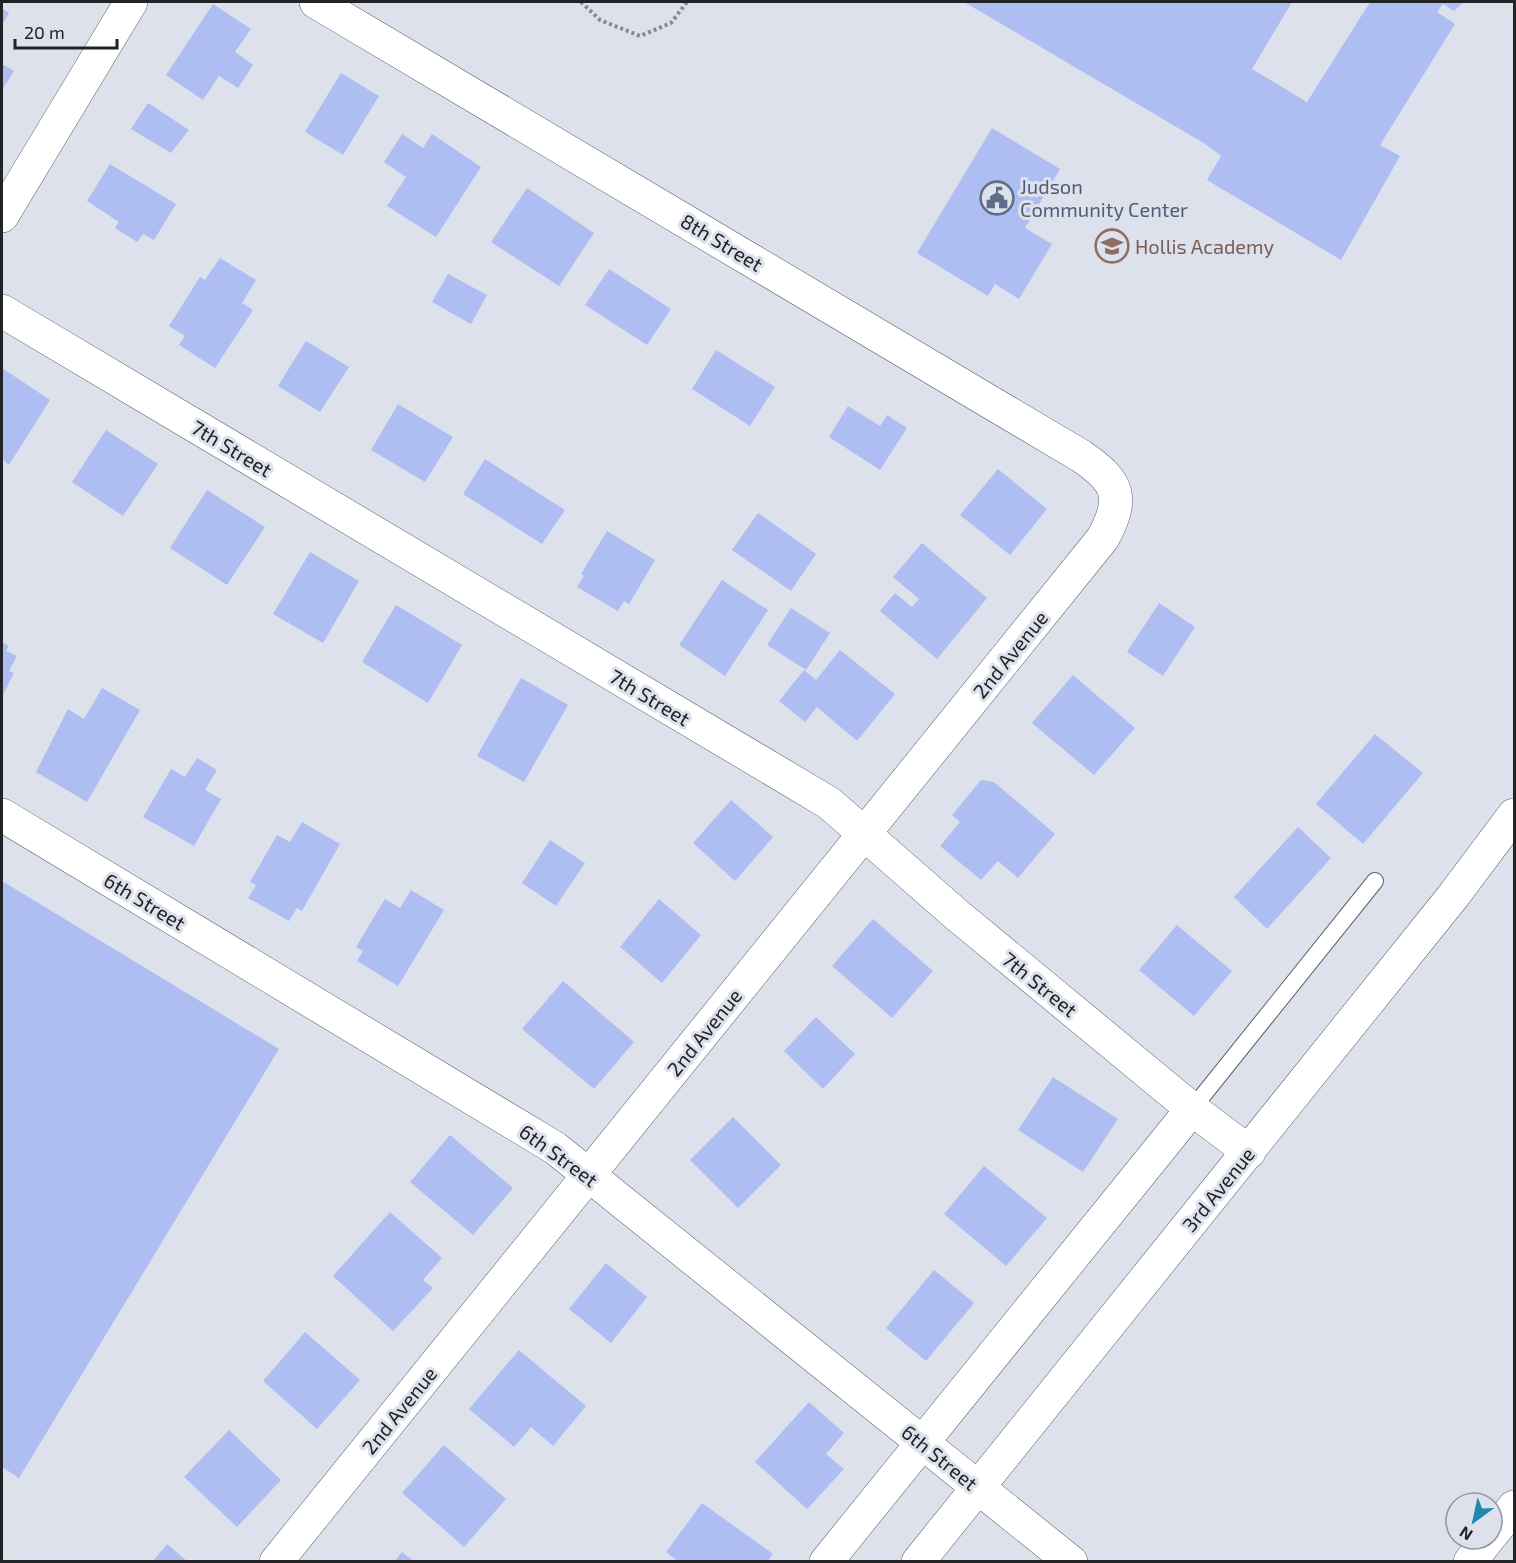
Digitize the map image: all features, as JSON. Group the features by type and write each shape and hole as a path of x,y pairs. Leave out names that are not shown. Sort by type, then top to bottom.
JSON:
{"street":[{"path":"2,216 131,2"},
{"name":"8th Street","path":"316,2 1081,456 1099,469 1110,481 1116,495"},
{"name":"7th Street","path":"2,311 829,803 966,923 1192,1109 1249,1152"},
{"name":"2nd Avenue","path":"276,1562 1103,538 1116,514 1116,495"},
{"name":"6th Street","path":"2,815 555,1148 1071,1562"},
{"name":"3rd Avenue","path":"918,1562 1249,1152 1515,815"},
{"path":"826,1562 1192,1109"},
{"path":"1504,1520 1515,1507"}],"lane":[{"path":"1192,1109 1375,881"}],"path":[{"path":"581,2 600,20 640,36 670,23 687,2"}],"building":[{"path":"964,2 1292,2 1252,69 1307,102 1370,2 1464,2 1454,11 1443,4 1437,12 1455,24 1380,145 1400,156 1341,260 1207,180 1221,156 1207,145"},
{"path":"213,4 251,29 235,52 253,65 238,88 219,76 203,100 166,75"},
{"path":"2,8 9,13 2,25"},
{"path":"2,64 14,71 2,90"},
{"path":"341,73 379,96 343,155 305,132"},
{"path":"148,103 189,130 171,153 131,129"},
{"name":"Judson Community Center","path":"992,128 1060,169 1025,228 1052,244 1019,299 995,284 988,296 917,253"},
{"path":"402,134 423,148 432,134 481,167 436,237 387,206 406,177 384,162"},
{"path":"110,164 176,204 154,240 143,234 137,242 115,228 119,222 87,201"},
{"path":"527,188 594,233 559,286 491,242"},
{"path":"220,258 256,280 242,303 253,310 215,368 179,345 185,336 169,326 200,277 205,280"},
{"path":"609,269 671,309 647,345 585,305"},
{"path":"448,274 487,295 471,324 432,302"},
{"path":"306,341 349,367 320,412 278,386"},
{"path":"716,350 775,387 750,426 692,389"},
{"path":"2,368 50,400 9,465 2,459"},
{"path":"398,404 453,437 425,482 371,450"},
{"path":"848,406 880,426 887,415 907,428 880,470 829,437"},
{"path":"106,430 158,464 123,516 72,482"},
{"path":"485,459 565,510 542,544 463,494"},
{"path":"998,469 1047,509 1010,555 960,515"},
{"path":"207,490 265,527 227,585 170,548"},
{"path":"758,513 816,554 791,591 732,550"},
{"path":"607,531 655,560 629,604 624,601 618,611 577,587 584,576 581,574"},
{"path":"922,543 987,598 937,659 880,611 895,593 912,607 919,599 893,577"},
{"path":"310,552 359,581 323,643 273,614"},
{"path":"722,580 768,610 725,676 679,645"},
{"path":"1159,603 1195,627 1163,676 1127,652"},
{"path":"396,605 462,645 428,703 362,662"},
{"path":"791,608 830,633 806,670 767,645"},
{"path":"2,642 9,646 6,651 17,656 9,671 14,673 2,697"},
{"path":"840,650 895,694 857,741 817,707 805,722 779,701 804,670 816,680"},
{"path":"1073,675 1135,728 1094,775 1032,723"},
{"path":"521,678 568,705 524,782 477,756"},
{"path":"102,688 140,710 87,802 36,772 68,709 84,719"},
{"path":"1375,734 1423,773 1363,844 1316,804"},
{"path":"197,758 217,770 205,790 221,799 194,846 143,817 171,769 185,777"},
{"path":"981,780 994,782 1055,834 1018,878 998,861 981,880 940,846 960,822 952,815"},
{"path":"731,800 773,837 735,881 693,843"},
{"path":"302,822 340,844 302,911 297,908 289,921 248,898 256,885 250,882 277,835 290,842"},
{"path":"1298,827 1331,858 1267,929 1234,897"},
{"path":"550,840 585,863 556,906 522,883"},
{"path":"2,881 279,1049 19,1478 2,1467"},
{"path":"411,890 444,910 398,986 357,961 363,951 356,947 385,899 400,908"},
{"path":"659,899 701,935 662,983 620,947"},
{"path":"873,919 933,971 892,1018 832,966"},
{"path":"1177,925 1232,971 1194,1016 1139,970"},
{"path":"563,981 634,1042 594,1089 522,1029"},
{"path":"816,1017 855,1054 823,1089 784,1051"},
{"path":"1053,1077 1118,1119 1083,1172 1018,1130"},
{"path":"733,1117 781,1165 738,1208 690,1160"},
{"path":"450,1135 513,1188 473,1235 410,1182"},
{"path":"984,1166 1047,1218 1006,1266 944,1214"},
{"path":"390,1212 442,1258 423,1280 433,1288 393,1331 333,1276"},
{"path":"606,1263 647,1297 611,1343 569,1309"},
{"path":"934,1270 974,1303 926,1361 886,1328"},
{"path":"305,1332 360,1380 317,1429 263,1381"},
{"path":"519,1350 586,1406 553,1446 531,1427 514,1447 469,1409"},
{"path":"809,1402 844,1433 826,1454 844,1469 807,1509 755,1462"},
{"path":"229,1430 281,1480 237,1527 184,1477"},
{"path":"444,1445 506,1499 464,1547 402,1493"},
{"path":"702,1503 773,1554 767,1562 679,1562 666,1552"},
{"path":"167,1544 188,1562 152,1562"},
{"path":"402,1552 415,1562 394,1562"}],"place":[{"name":"Judson Community Center","path":"997,198"},
{"name":"Hollis Academy","path":"1112,246"}]}
